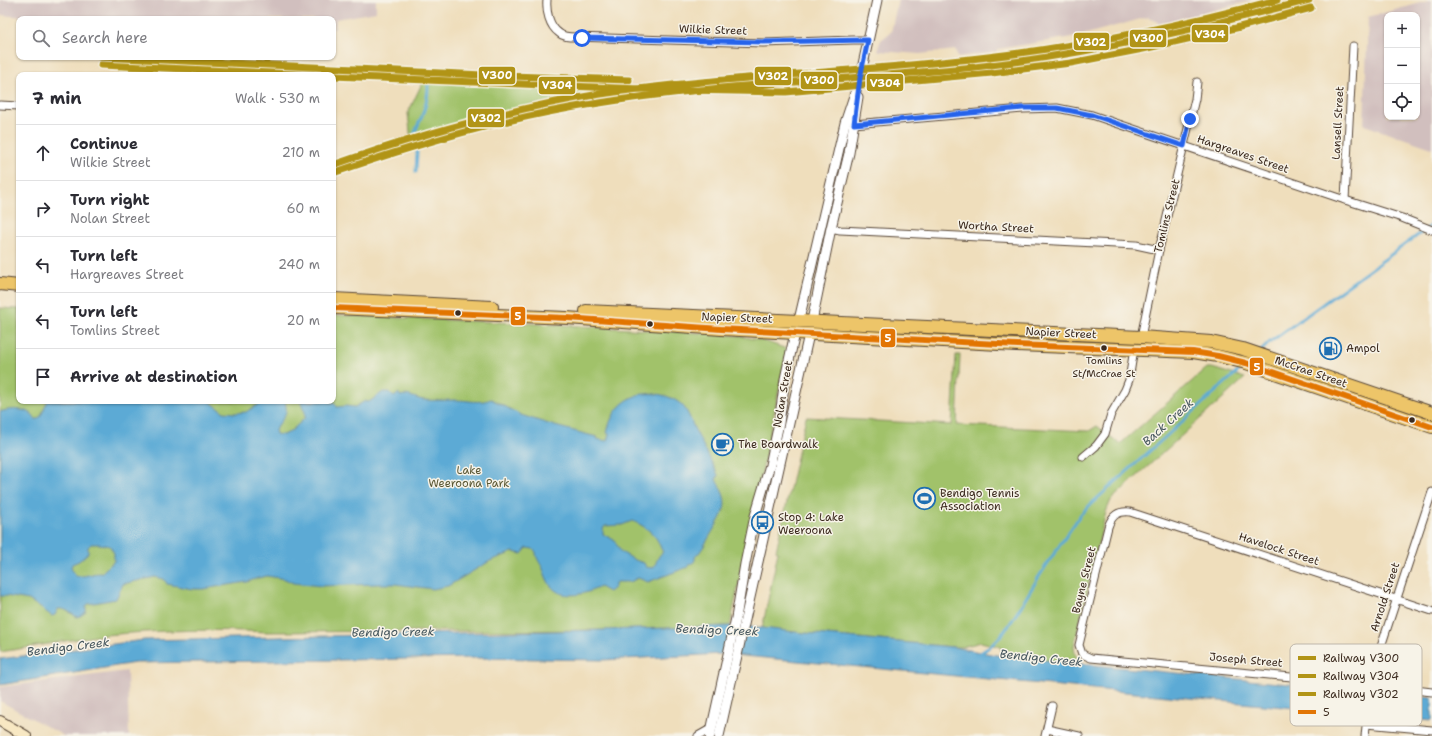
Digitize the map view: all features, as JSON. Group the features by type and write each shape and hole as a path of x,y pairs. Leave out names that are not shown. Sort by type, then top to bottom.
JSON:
{"highway":[{"path":"0,284 16,286"},
{"path":"0,292 16,292"},
{"name":"Napier Street","path":"336,299 411,307 513,312 798,320 1141,337"},
{"name":"Napier Street","path":"336,308 411,307"},
{"name":"Napier Street","path":"513,312 567,318 809,334 1018,345 1134,349"},
{"name":"Nolan Street","path":"795,333 798,320"},
{"name":"Nolan Street","path":"809,334 812,321"},
{"name":"Tomlins Street","path":"1134,349 1141,337"},
{"name":"McCrae Street","path":"1141,337 1212,342 1248,351 1432,413"},
{"name":"McCrae Street","path":"1134,349 1193,352 1237,360 1432,427"}],"main road":[{"path":"0,721 26,736"}],"street":[{"name":"Wilkie Street","path":"547,0 547,11 549,18 559,34 574,37 757,42 868,40"},
{"name":"Nolan Street","path":"812,321 850,124 877,0"},
{"name":"Lansell Street","path":"1345,200 1353,46"},
{"name":"Tomlins Street","path":"1141,337 1159,250 1195,99 1197,82"},
{"path":"0,105 16,106"},
{"name":"Hargreaves Street","path":"850,124 1023,108 1057,108 1092,115 1402,218 1432,230"},
{"name":"Nolan Street","path":"798,320 850,124"},
{"path":"822,226 831,228"},
{"name":"Wortha Street","path":"831,228 840,230 1136,245 1159,250"},
{"name":"Nolan Street","path":"741,614 745,564 773,451 780,417 785,379 795,333"},
{"name":"Nolan Street","path":"719,736 741,614 809,334"},
{"path":"1083,457 1096,446 1105,434 1111,414 1129,380 1134,349"},
{"name":"Arnold Street","path":"1381,644 1432,492"},
{"name":"Havelock Street","path":"1118,513 1130,512 1432,611"},
{"name":"Bayne Street","path":"1082,654 1079,645 1108,527 1114,515 1118,513"},
{"name":"Joseph Street","path":"1082,654 1091,658 1290,678"},
{"name":"Nolan Street","path":"711,732 732,658"},
{"name":"Joseph Street","path":"1422,691 1432,692"},
{"path":"1052,706 1046,732 1079,736"},
{"name":"Arnold Street","path":"1365,736 1366,726"},
{"path":"1388,726 1432,730"},
{"path":"698,736 711,732"}],"shaded area":[{"path":"0,0 376,0 376,12 336,19 336,16 0,15"},
{"path":"898,0 1254,0 1159,24 1155,20 1148,17 1079,36 997,49 996,52 957,57 956,50 920,54 879,51 878,48 881,40 891,32"},
{"path":"1432,0 1432,148 1364,125 1368,17 1384,13 1384,120 1420,120 1420,12 1387,12"},
{"path":"127,671 129,736 64,736 0,701 0,687"}],"green space":[{"path":"424,79 506,85 612,86 604,94 533,105 467,122 411,141 408,113"},
{"name":"Lake Weeroona Park","path":"0,308 16,309 16,404 336,404 336,315 561,325 717,334 740,336 767,342 787,349 730,626 615,630 267,632 226,630 166,631 105,635 0,652"},
{"name":"Bendigo Tennis Association","path":"956,355 960,355 957,425 1089,431 1097,426 1120,444 1207,368 1212,368 1245,378 1111,500 1106,512 1074,646 1075,654 1080,663 1002,656 1001,647 981,642 962,647 953,647 762,629 778,552 776,551 806,417 952,425"}],"water":[{"path":"383,392 389,392 394,397 399,393 400,396 406,395 428,400 478,402 491,399 521,415 607,441 609,434 607,433 610,422 623,403 633,397 645,394 659,394 666,396 678,402 688,413 718,475 716,480 724,496 725,502 723,514 704,546 695,557 695,560 693,563 689,564 688,567 648,582 638,578 630,582 617,582 615,583 615,587 609,592 600,587 588,592 574,595 568,595 556,591 548,582 537,559 536,552 533,549 527,548 522,554 513,552 490,561 448,586 433,589 395,584 321,586 293,583 285,579 267,576 247,582 203,589 192,589 167,584 164,579 155,577 123,584 116,599 88,604 86,607 86,612 77,617 63,609 58,609 55,615 52,616 29,600 0,596 0,412 20,410 30,413 35,419 38,419 46,404 213,404 224,412 236,413 246,412 259,404 286,404 285,414 275,430 276,434 283,435 290,432 305,418 305,412 301,404 335,404 337,407 355,407 365,401 369,402","holes":["632,521 651,532 663,552 659,555 653,568 646,567 644,563 621,552 614,540 603,534 603,529 605,526 622,525","91,544 110,546 114,553 114,561 101,573 76,576 71,568 72,564 79,561 88,553 88,547"]},
{"name":"Bendigo Creek","path":"748,626 953,647 1002,656 1290,684 1290,708 723,654 602,660 477,658 135,663 0,685 0,659 144,640"},
{"path":"1422,697 1432,698 1432,721 1422,720"}],"waterway":[{"path":"414,137 426,104 428,82"},
{"path":"416,172 417,152"},
{"name":"Back Creek","path":"1260,352 1270,342 1432,225"},
{"name":"Back Creek","path":"979,654 988,648 1010,624 1044,569 1081,514 1244,366"}],"rail line":[{"name":"V302","path":"336,164 462,124 528,108 594,95 643,88 742,78 890,67 988,57 1061,47 1134,34 1277,0"},
{"name":"V300","path":"336,172 429,142 494,124 593,104 692,91 892,75 1031,60 1151,38 1309,0"},
{"name":"V304","path":"336,76 640,89 786,92 992,73 1071,63 1143,49 1236,28 1311,8"},
{"name":"V300","path":"165,60 483,75 629,80"},
{"name":"V304","path":"101,65 249,72"}],"transit line":[{"name":"5","path":"336,308 567,318 721,329 1017,345 1193,352 1246,363 1432,427"}],"place":[{"name":"Tomlins St/McCrae St","path":"1104,348"},
{"name":"Ampol","path":"1330,348"},
{"name":"The Boardwalk","path":"723,444"},
{"name":"Bendigo Tennis Association","path":"925,499"},
{"name":"Stop 4: Lake Weeroona","path":"762,523"}],"route":[{"path":"582,38 763,42 868,40 860,78 854,124 1023,108 1057,108 1092,115 1184,146 1190,119"}]}
